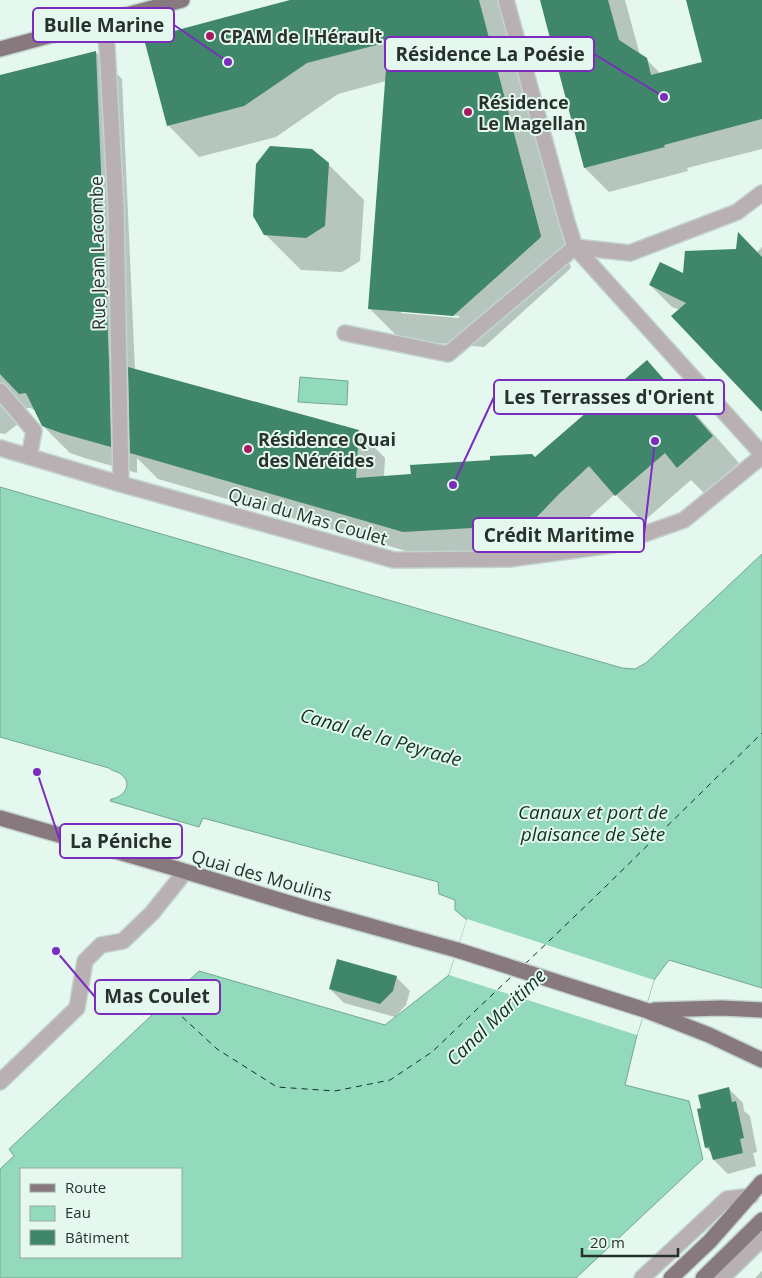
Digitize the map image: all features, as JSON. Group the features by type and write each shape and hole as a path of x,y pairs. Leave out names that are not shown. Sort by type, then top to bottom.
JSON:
{"main road":[{"path":"0,49 182,0"},
{"name":"Quai des Moulins","path":"0,818 457,950 645,1010 710,1035 762,1060"},
{"path":"645,1010 722,1008 762,1010"},
{"path":"671,1278 710,1241 762,1182"},
{"path":"702,1278 762,1220"}],"street":[{"path":"506,0 575,247 762,455"},
{"name":"Rue Jean Lacombe","path":"103,21 107,47 116,207 121,484"},
{"path":"345,333 448,354 575,247 630,253 737,212 762,193"},
{"path":"0,392 34,430 29,457"},
{"name":"Quai du Mas Coulet","path":"0,448 121,484 394,560 509,559 613,545 684,520 762,455"},
{"path":"0,1082 77,1008 85,961 101,944 122,941 152,913 185,872"},
{"path":"642,1278 727,1199 751,1196"},
{"path":"722,1278 762,1239"}],"water":[{"path":"300,377 348,381 347,405 298,402"},
{"name":"Canaux et port de plaisance de Sète","path":"0,487 622,668 635,669 646,663 762,554 762,988 669,960 654,980 637,1035 625,1085 689,1101 703,1159 576,1278 0,1278 0,1169 14,1156 9,1149 199,971 385,1025 449,975 467,920 455,910 455,900 439,894 438,882 203,818 199,827 110,801 125,791 127,784 120,773 109,768 0,737"}],"pier":[{"path":"467,919 654,980 637,1035 449,975"}],"building":[{"path":"290,0 479,0 541,236 453,316 368,309 388,42 307,63 244,106 167,126 144,39"},
{"path":"540,0 608,0 619,40 647,58 651,75 702,62 686,0 762,0 762,119 584,168"},
{"path":"96,51 111,447 42,426 26,393 19,394 0,374 0,75"},
{"path":"270,146 312,149 329,163 325,226 306,238 264,235 253,216 256,164"},
{"path":"738,232 762,257 762,412 671,316 686,303 649,285 660,262 683,273 685,251 736,249"},
{"path":"647,360 713,436 677,468 665,453 615,496 589,466 534,520 507,526 403,532 130,453 128,367 359,430 356,478 411,474 410,465 490,460 490,456 532,454 535,457"},
{"path":"337,959 397,976 393,991 380,1004 329,989"},
{"path":"729,1087 732,1102 736,1101 744,1138 740,1139 743,1153 713,1160 709,1147 705,1148 697,1109 701,1108 698,1095"}],"ferry route":[{"path":"525,964 762,733"},
{"path":"166,1002 217,1049 277,1087 335,1091 390,1080 432,1052 513,975"}],"place":[{"name":"CPAM de l'Hérault","path":"210,36"},
{"name":"Bulle Marine","path":"228,62"},
{"name":"Résidence La Poésie","path":"664,97"},
{"name":"Résidence Le Magellan","path":"468,112"},
{"name":"Crédit Maritime","path":"655,441"},
{"name":"Résidence Quai des Néréides","path":"248,449"},
{"name":"Les Terrasses d'Orient","path":"453,485"},
{"name":"La Péniche","path":"37,772"},
{"name":"Mas Coulet","path":"56,951"}],"water label":[{"name":"Canal de la Peyrade","path":"381,737"},
{"name":"Canal Maritime","path":"496,1017"}]}
